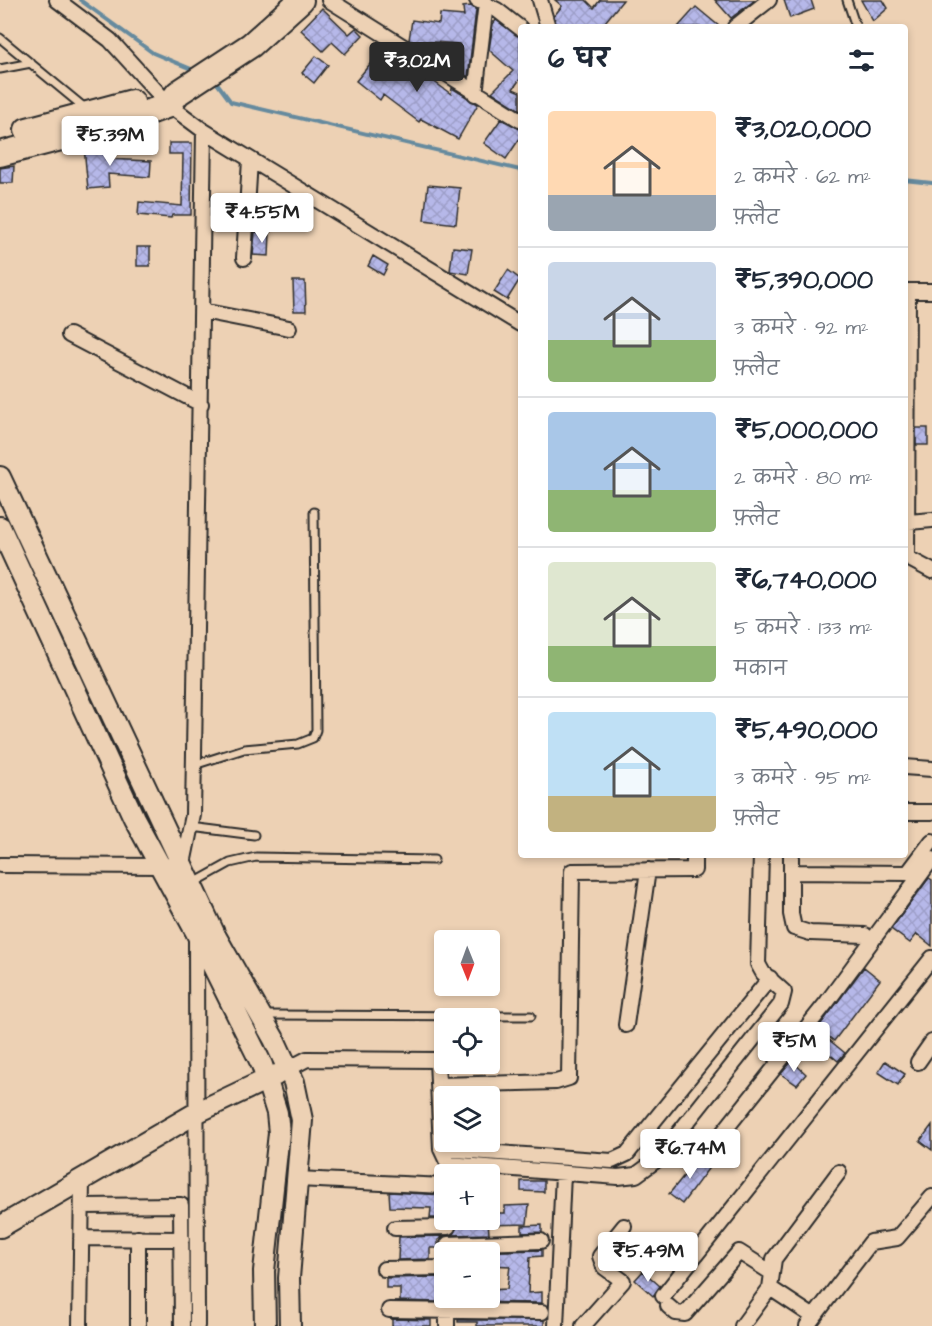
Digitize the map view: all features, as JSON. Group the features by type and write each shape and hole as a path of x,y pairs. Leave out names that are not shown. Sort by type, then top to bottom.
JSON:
{"highway":[{"path":"0,154 115,124 221,66 251,45 301,0"},
{"path":"0,137 90,112 173,94"}],"street":[{"path":"57,0 110,40 173,94 204,131 518,323"},
{"path":"329,0 475,94 518,119"},
{"path":"540,0 547,24"},
{"path":"739,24 769,0"},
{"path":"475,94 481,2 518,27"},
{"path":"183,864 191,827 194,765 204,131"},
{"path":"244,258 250,160"},
{"path":"908,291 932,291"},
{"path":"202,311 289,328"},
{"path":"69,335 201,404"},
{"path":"908,473 908,534"},
{"path":"0,477 206,914 288,1069 299,1098 302,1120 289,1278 290,1326"},
{"path":"909,522 932,520"},
{"path":"0,527 134,818 196,932 262,1065 277,1113 279,1133 264,1260 265,1326"},
{"path":"908,558 932,571"},
{"path":"908,767 932,769"},
{"path":"908,812 932,812"},
{"path":"791,872 908,873 932,841"},
{"path":"0,1227 198,1112 308,1059 437,1060 438,1085 556,1082 569,1078 572,871 694,870 694,858"},
{"path":"442,1152 444,1159 452,1167 618,1177 636,1175 658,1159 781,1004 784,992 763,973 759,964 761,858"},
{"path":"791,858 790,914 794,928 801,933 865,934"},
{"path":"720,1135 827,1002 932,859"},
{"path":"0,865 160,866 183,864"},
{"path":"626,1025 648,870"},
{"path":"196,1326 198,1112 196,932 206,914"},
{"path":"772,1273 739,1252 686,1314 676,1312 665,1301 932,958"},
{"path":"484,1152 612,1161 627,1154 770,978"},
{"path":"918,1062 932,1042"},
{"path":"742,1326 770,1288 772,1264 777,1254 839,1172"},
{"path":"556,1326 563,1174"},
{"path":"298,1179 434,1186"},
{"path":"80,1326 82,1180"},
{"path":"770,1288 810,1322 871,1242 897,1238 932,1197"},
{"path":"82,1206 181,1205 182,1326"},
{"path":"395,1228 434,1224"},
{"path":"583,1326 622,1281 604,1267 600,1256 624,1226"},
{"path":"81,1238 182,1239"},
{"path":"138,1238 138,1326"},
{"path":"500,1244 541,1241"},
{"path":"384,1269 434,1268"},
{"path":"388,1310 434,1305"},
{"path":"447,1308 447,1326"},
{"path":"494,1308 542,1312"}],"lane":[{"path":"847,0 855,24"},
{"path":"0,38 90,112"},
{"path":"0,69 31,63"},
{"path":"194,765 244,749 298,744 313,738 316,730 314,512"},
{"path":"191,827 254,835"},
{"path":"192,884 230,863 256,857 434,860"},
{"path":"261,1016 531,1016"}],"building":[{"path":"555,0 586,0 594,8 600,0 623,0 603,24 556,24 554,16 562,6"},
{"path":"715,0 755,0 731,18"},
{"path":"784,0 811,0 814,9 790,18"},
{"path":"861,0 883,0 888,8 873,21"},
{"path":"471,6 476,10 468,77 455,69 459,44 421,41 420,46 409,40 412,20 439,24 440,14 464,16 463,7"},
{"path":"696,7 716,24 681,24"},
{"path":"322,8 349,34 356,28 363,35 345,54 332,42 323,51 301,30"},
{"path":"496,20 518,36 518,82 513,89 518,91 518,109 492,92 513,71 489,50 493,24"},
{"path":"385,46 451,94 452,88 478,104 458,139 421,119 419,122 383,95 380,100 356,81"},
{"path":"316,56 328,65 314,83 302,73"},
{"path":"501,119 518,128 518,141 506,159 484,143"},
{"path":"169,143 192,143 191,215 172,215 171,218 138,215 139,202 182,206 183,154 169,154"},
{"path":"105,144 106,159 151,161 150,177 108,174 109,187 88,189 84,147"},
{"path":"14,166 13,183 0,183 0,168"},
{"path":"428,185 460,188 456,224 424,220"},
{"path":"255,232 270,232 269,256 253,255"},
{"path":"137,247 150,247 150,266 137,266"},
{"path":"453,247 472,249 468,274 450,271"},
{"path":"373,256 388,265 383,275 368,266"},
{"path":"508,270 518,278 518,282 507,300 494,292"},
{"path":"293,281 305,281 306,311 294,311"},
{"path":"916,428 928,428 928,445 916,445"},
{"path":"929,878 932,880 932,946 917,934 910,943 891,929"},
{"path":"864,967 880,980 834,1041 818,1028"},
{"path":"828,1039 845,1053 838,1061 821,1047"},
{"path":"792,1061 806,1074 797,1085 781,1074"},
{"path":"885,1061 905,1074 898,1085 878,1072"},
{"path":"932,1125 932,1150 920,1141"},
{"path":"700,1156 711,1165 682,1204 669,1194"},
{"path":"521,1181 544,1181 544,1192 521,1191"},
{"path":"389,1192 434,1194 434,1218 430,1218 431,1208 390,1207"},
{"path":"529,1205 527,1224 500,1225 500,1213 505,1213 505,1206"},
{"path":"542,1225 542,1232 522,1233 522,1226"},
{"path":"455,1230 489,1230 489,1234 452,1235"},
{"path":"444,1236 438,1242 434,1242 434,1248 430,1248 430,1259 398,1260 399,1237"},
{"path":"542,1250 542,1256 530,1257 528,1293 542,1292 542,1303 500,1303 500,1289 507,1289 510,1266 500,1266 500,1251"},
{"path":"643,1271 660,1286 653,1296 635,1280"},
{"path":"434,1277 434,1302 400,1301 400,1288 386,1288 386,1278"},
{"path":"392,1319 431,1320 431,1326 392,1326"},
{"path":"458,1320 544,1320 544,1326 477,1326 477,1322 458,1322"}],"waterway":[{"path":"80,0 153,53 196,71"},
{"path":"214,79 231,102 518,170"},
{"path":"908,180 932,183"}]}
